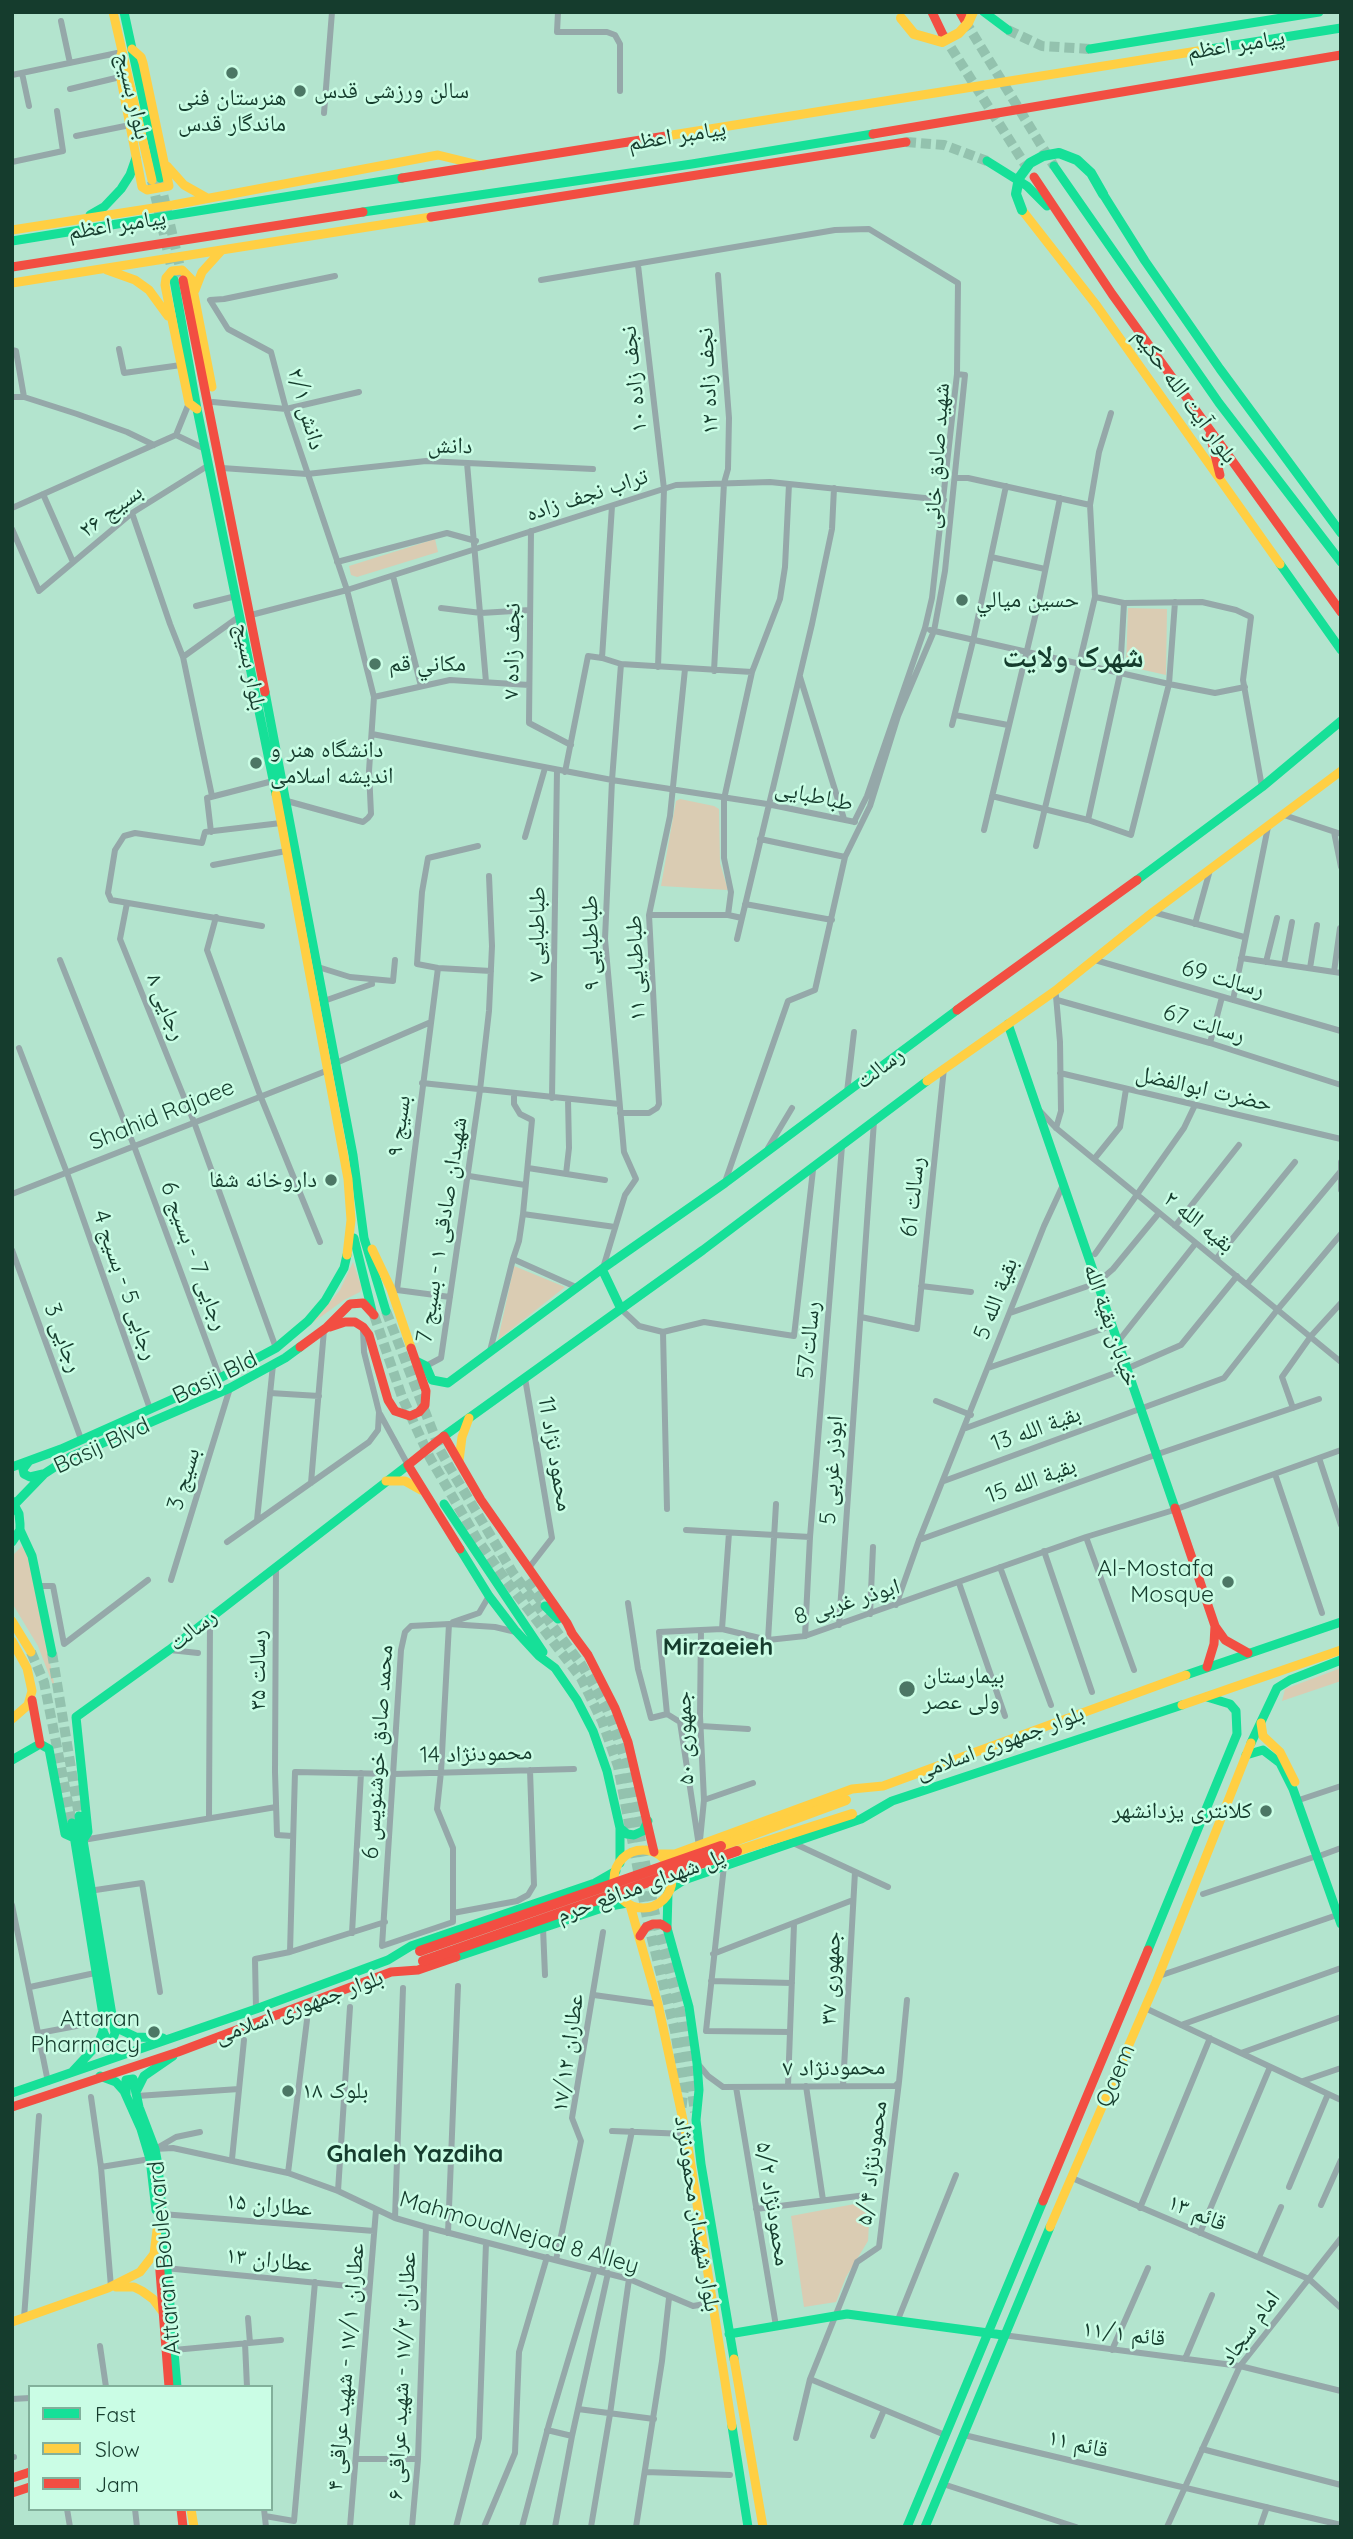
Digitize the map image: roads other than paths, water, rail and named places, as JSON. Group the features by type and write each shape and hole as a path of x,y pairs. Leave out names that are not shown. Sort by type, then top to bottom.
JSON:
{"main road":[{"name":"بلوار بسیج","path":"113,12 127,50 156,179"},
{"name":"بلوار بسیج","path":"124,12 127,50"},
{"path":"932,12 943,35"},
{"path":"900,15 914,34 942,42 959,33 973,12"},
{"path":"984,12 1008,30"},
{"path":"1090,49 1318,12"},
{"name":"پیامبر اعظم","path":"12,241 174,210 487,167 1341,28"},
{"path":"127,50 141,57 143,63 169,186 147,190 142,187 118,64 127,50"},
{"name":"پیامبر اعظم","path":"12,267 487,192 692,164 1341,55"},
{"path":"12,283 906,142"},
{"path":"1341,533 1144,261 1091,173 1077,159 1059,153 1043,156 1030,163 1019,178 1016,194 1021,211 1097,306 1341,650"},
{"path":"12,230 83,219 174,210 207,198 438,155 487,167"},
{"path":"83,219 104,207 121,190 130,176 136,157"},
{"path":"987,161 1027,186 1060,219"},
{"path":"164,163 184,185 207,198"},
{"path":"685,177 692,164"},
{"name":"بلوار آیت الله حکیم","path":"1055,166 1219,403 1341,562"},
{"name":"بلوار آیت الله حکیم","path":"1034,177 1060,219 1341,612"},
{"path":"458,214 487,192"},
{"path":"194,294 202,272 221,251"},
{"path":"103,269 135,280 149,290 173,323"},
{"path":"193,406 181,365 165,285 169,274 177,270 186,272 191,279 211,405"},
{"name":"بلوار بسیج","path":"306,929 286,851 273,781 245,616 211,405 178,280 193,406 209,465 236,596 245,616 287,801 306,929 326,1071 355,1218"},
{"path":"1208,428 1221,480"},
{"name":"رسالت","path":"421,1363 432,1380 448,1383 1185,846 1262,787 1341,721"},
{"name":"رسالت","path":"79,1839 88,1832 76,1717 169,1650 444,1436 813,1170 944,1068 1056,995 1153,912 1341,771"},
{"name":"بلوار بسیج","path":"308,945 318,967 353,1155 355,1218"},
{"name":"خیابان بقیة الله","path":"1008,1024 1215,1626 1225,1640 1248,1653"},
{"path":"355,1218 364,1238 386,1311"},
{"path":"325,1329 345,1322 355,1322 363,1326 369,1335 390,1406 406,1416 419,1412 427,1401 421,1363 391,1289 355,1218"},
{"name":"Basij Blvd","path":"13,1503 44,1474 70,1457 230,1388 273,1365 325,1329 350,1304 363,1303 373,1315 356,1254 355,1218"},
{"name":"Basij Bld","path":"12,1467 220,1378 276,1348 308,1321 335,1286 344,1268 355,1218"},
{"path":"602,1269 621,1309"},
{"path":"459,1462 462,1437 469,1418"},
{"path":"444,1436 481,1500 573,1635"},
{"path":"29,1461 23,1469 24,1474 30,1477 44,1474"},
{"path":"408,1465 489,1596 516,1632 555,1668"},
{"path":"386,1481 405,1481 425,1493"},
{"path":"13,1503 19,1514 20,1530 32,1556 40,1586 52,1653"},
{"path":"444,1504 493,1580 577,1700 593,1731 607,1771 620,1828 615,1886 629,1904 640,1908 655,1906 669,1891 672,1875 670,1867 656,1853 628,1742 615,1708 588,1655 545,1605"},
{"path":"12,1542 20,1530"},
{"path":"12,1621 31,1652"},
{"name":"بلوار جمهوری اسلامی","path":"656,1853 675,1854 843,1792 883,1786 1208,1667 1341,1622"},
{"name":"خیابان بقیة الله","path":"1208,1667 1215,1626"},
{"path":"12,1641 27,1668 40,1744"},
{"name":"بلوار جمهوری اسلامی","path":"669,1891 684,1880 861,1819 892,1801 1341,1650"},
{"name":"Qaem","path":"925,2527 1003,2335 1159,1976 1261,1718 1278,1688 1290,1680 1341,1660"},
{"name":"Qaem","path":"907,2527 1128,2002 1237,1734 1236,1711 1230,1704 1207,1697"},
{"path":"12,1719 24,1710 32,1698"},
{"path":"1261,1718 1263,1736 1280,1752 1340,1915"},
{"path":"12,1760 40,1744"},
{"path":"40,1744 49,1749 65,1834 79,1839"},
{"path":"1246,1755 1256,1750 1271,1754 1288,1773 1302,1799 1319,1855"},
{"name":"پل شهدای مدافع حرم","path":"391,1972 421,1956 883,1786"},
{"name":"پل شهدای مدافع حرم","path":"388,1960 421,1956 892,1801"},
{"path":"69,2075 89,2056 106,2024 89,1891 75,1819"},
{"path":"620,1828 627,1834 634,1835 643,1830 648,1822"},
{"path":"79,1839 94,1973 106,2024"},
{"path":"618,1867 632,1852 656,1853"},
{"path":"675,1854 676,1868 684,1880"},
{"name":"بلوار جمهوری اسلامی","path":"12,2107 103,2071 174,2038 388,1960 411,1946 601,1880 618,1867"},
{"path":"579,1888 589,1899 589,1913"},
{"name":"بلوار شهیدان محمودنژاد","path":"669,1891 667,1928 689,2007 697,2063 699,2090 696,2120 700,2153 763,2527"},
{"name":"بلوار جمهوری اسلامی","path":"12,2093 69,2075 103,2071 178,2052 391,1972 418,1970 589,1913 629,1904"},
{"name":"بلوار شهیدان محمودنژاد","path":"629,1904 658,2004 686,2134 748,2527"},
{"path":"640,1937 646,1927 653,1924 661,1924 667,1928"},
{"path":"1128,2002 1144,2008"},
{"path":"106,2024 150,2039 174,2038"},
{"path":"103,2071 133,2093 148,2073 178,2052"},
{"name":"Attaran Boulevard","path":"133,2093 162,2188 166,2268 162,2311 170,2385"},
{"name":"Attaran Boulevard","path":"153,2154 157,2230 174,2350 170,2385"},
{"path":"12,2322 109,2288 140,2272 154,2253 157,2230"},
{"path":"109,2288 124,2286 142,2291 153,2299 162,2311"},
{"path":"729,2334 847,2314 1003,2335"}],"street":[{"path":"324,113 332,12"},
{"path":"558,12 557,32 607,32 615,35 620,44 620,91"},
{"path":"61,21 69,63"},
{"path":"12,75 127,50"},
{"path":"22,73 29,106"},
{"path":"70,89 120,77"},
{"path":"12,162 63,151 57,111"},
{"path":"76,136 130,125"},
{"path":"541,280 835,230 869,229 958,283 957,374"},
{"name":"نجف زاده ۱۰","path":"638,265 664,489 657,667"},
{"name":"نجف زاده ۱۲","path":"714,671 729,418 718,275"},
{"name":"دانش ۲/۱","path":"287,801 365,822 371,814 369,771 374,696 347,590 286,409 271,352 228,329 211,300 335,276"},
{"path":"119,349 124,373 181,365"},
{"path":"12,350 16,351 24,397"},
{"name":"شهید صادق خانی","path":"957,374 965,375 945,571 934,631 898,716 870,806 857,822 925,628 932,598 957,374"},
{"path":"211,405 286,409 359,392"},
{"path":"12,397 24,397 127,432 154,445"},
{"path":"12,508 176,435 193,406"},
{"path":"1036,846 1095,597 1090,505 1111,413"},
{"path":"176,435 205,449"},
{"name":"دانش","path":"222,468 307,474 426,461 593,469"},
{"path":"467,463 486,682"},
{"name":"بسیج ۲۶","path":"12,530 39,591 132,513 209,465"},
{"path":"955,478 968,478 1090,505"},
{"name":"تراب نجف زاده","path":"245,616 347,590 476,545 531,531 676,485 770,482 944,500"},
{"path":"728,915 731,892 724,858 724,799 752,672 780,599 785,567 789,484"},
{"path":"952,725 1006,486"},
{"path":"737,939 832,529 834,488"},
{"path":"43,494 73,562"},
{"path":"984,830 1060,498"},
{"path":"612,506 601,657 621,664 752,672"},
{"path":"132,513 183,657 212,796"},
{"name":"نجف زاده ۷","path":"531,531 529,723 571,745"},
{"path":"337,562 447,533 476,545"},
{"path":"991,557 1045,569"},
{"path":"393,576 421,686"},
{"path":"196,606 236,596"},
{"path":"1095,597 1124,603 1210,604 1251,617 1242,670 1262,787"},
{"path":"992,796 1088,820 1131,835 1169,684 1175,602"},
{"path":"1088,820 1120,674 1124,603"},
{"path":"441,608 481,612 530,610"},
{"path":"183,657 245,616"},
{"path":"925,628 1079,665 1215,693 1245,687"},
{"name":"طباطبایی ۷","path":"552,1098 561,771 571,745 588,656 601,657"},
{"name":"طباطبایی ۹","path":"602,1269 625,1195 636,1179 624,1152 605,939 612,780 621,664"},
{"name":"طباطبایی ۱۱","path":"620,1113 649,1113 659,1104 649,915 670,816 685,669"},
{"path":"799,675 844,819"},
{"path":"374,696 450,680 529,685"},
{"path":"955,715 1008,725"},
{"name":"طباطبایی","path":"372,734 561,771 672,791 767,804 857,822 845,857 815,990 788,1001 725,1183"},
{"path":"525,837 545,768"},
{"path":"211,832 207,798 273,781"},
{"path":"1284,815 1337,833 1341,867"},
{"path":"262,926 111,900 108,893 115,850 124,836 135,833 203,843 204,833 281,823"},
{"path":"1233,1000 1268,827"},
{"path":"760,839 845,857"},
{"path":"478,846 428,858 422,892 417,964 491,971"},
{"path":"213,865 286,851"},
{"path":"1195,924 1210,870"},
{"name":"شهیدان صادقی ۱ - بسیج 7","path":"421,1363 440,1357 481,1090 491,971 489,877"},
{"name":"رجایی ۸","path":"127,903 120,939 194,1122 276,1348"},
{"path":"745,904 832,919"},
{"path":"1153,912 1244,937"},
{"path":"649,915 728,915 742,918"},
{"path":"216,917 207,950 260,1095 320,1242"},
{"path":"1266,962 1277,918"},
{"path":"1284,964 1293,922"},
{"path":"1310,968 1317,926"},
{"path":"1241,958 1338,972 1340,928"},
{"name":"رجایی 7 - بسیج 6","path":"60,960 134,1146 220,1378"},
{"path":"318,967 350,976 393,981 396,960"},
{"name":"رسالت 69","path":"1095,960 1341,1032"},
{"name":"بسیج ۹","path":"438,968 397,1290 450,1297"},
{"path":"324,1001 372,984 371,979"},
{"path":"1056,995 1061,1111 1056,1128"},
{"name":"رسالت 67","path":"1056,995 1341,1085"},
{"path":"1210,1043 1222,997"},
{"path":"336,1063 430,1022"},
{"path":"848,1092 854,1032"},
{"name":"رجایی 5 - بسیج 4","path":"19,1048 67,1173 150,1409"},
{"name":"رسالت 61","path":"861,1317 916,1329 944,1068"},
{"name":"Shahid Rajaee","path":"12,1194 326,1071"},
{"name":"حضرت ابوالفضل","path":"1060,1073 1341,1139"},
{"path":"422,1083 619,1104"},
{"path":"1095,1158 1120,1127 1126,1088"},
{"path":"490,1351 519,1241 528,1168 532,1120 520,1114 514,1104 514,1094"},
{"path":"566,1174 569,1148 568,1099"},
{"path":"1095,1254 1184,1128 1195,1105"},
{"name":"بقیه الله ۲","path":"1037,1107 1056,1128 1341,1362"},
{"path":"765,1153 792,1108"},
{"name":"ابوذر غربی 5","path":"839,1625 874,1121"},
{"path":"1175,1226 1239,1145"},
{"name":"رسالت57","path":"805,1636 810,1537 842,1146"},
{"path":"1216,1259 1295,1162"},
{"path":"1341,1162 1341,1190"},
{"path":"528,1168 605,1180"},
{"path":"621,1309 639,1326 663,1332 704,1322 794,1336 813,1170"},
{"path":"1247,1284 1340,1172"},
{"path":"468,1176 525,1185"},
{"name":"بقیة الله 5","path":"896,1605 919,1540 1044,1226 1063,1185"},
{"path":"1010,1313 1097,1283 1113,1269 1159,1213"},
{"path":"523,1214 615,1227"},
{"name":"بقیة الله 13","path":"944,1481 1224,1378 1341,1234"},
{"path":"1117,1343 1196,1243"},
{"name":"رجایی 3","path":"12,1250 81,1439"},
{"path":"513,1259 578,1287"},
{"path":"966,1427 1126,1369 1181,1345 1237,1276"},
{"path":"921,1286 971,1292"},
{"path":"1293,1408 1282,1377 1311,1336 1341,1303"},
{"path":"363,1326 364,1352 380,1412 408,1465"},
{"path":"988,1368 1111,1326"},
{"path":"311,1483 325,1329"},
{"path":"663,1332 667,1509"},
{"path":"257,1520 273,1365"},
{"name":"محمود نژاد 11","path":"525,1378 552,1538 528,1569"},
{"name":"بسیج 3","path":"171,1580 230,1388"},
{"path":"270,1393 318,1396"},
{"name":"بقیة الله 15","path":"919,1540 1319,1399"},
{"path":"936,1401 971,1415"},
{"path":"227,1542 369,1442 378,1430 380,1412"},
{"name":"ابوذر غربی 8","path":"667,1714 659,1632 722,1629 768,1640 805,1636 1086,1536 1174,1510 1341,1450"},
{"path":"1319,1458 1341,1525"},
{"path":"1275,1474 1322,1613"},
{"path":"768,1640 776,1504"},
{"path":"686,1530 810,1537"},
{"path":"722,1629 729,1533"},
{"path":"1086,1536 1134,1670"},
{"path":"870,1614 873,1547"},
{"path":"1044,1551 1092,1692"},
{"name":"رسالت ۳۵","path":"276,1567 277,1835 292,1836"},
{"path":"1000,1567 1051,1705"},
{"path":"40,1586 53,1586 64,1644 148,1580"},
{"path":"959,1583 1005,1716"},
{"path":"449,1623 479,1613 489,1596"},
{"path":"628,1603 638,1669 651,1718 667,1714 680,1722 699,1846"},
{"path":"209,1617 209,1818"},
{"path":"449,1623 495,1627 516,1632"},
{"path":"256,2008 254,1959 290,1952 385,1922 382,1946 453,1922 453,1848 437,1809 442,1772 449,1623"},
{"name":"محمد صادق خوشنویس 6","path":"385,1922 401,1650 405,1632 411,1626 449,1623"},
{"name":"جمهوری ۵۰","path":"699,1846 704,1800 701,1630"},
{"path":"169,1650 198,1653"},
{"path":"701,1726 748,1729"},
{"name":"محمودنژاد 14","path":"292,1836 295,1772 394,1774 574,1769"},
{"path":"453,1913 517,1902 527,1895 534,1885 530,1770"},
{"path":"352,1933 360,1773"},
{"path":"704,1800 753,1783"},
{"path":"1302,1799 1341,1786"},
{"path":"79,1839 276,1807"},
{"path":"290,1952 292,1836"},
{"path":"791,1842 888,1887"},
{"path":"1203,1894 1341,1848"},
{"path":"724,1866 706,2031 790,2032"},
{"name":"جمهوری ۳۷","path":"843,2086 856,1872"},
{"path":"89,1891 142,1882 160,1992"},
{"path":"713,1954 853,1900"},
{"path":"12,1905 48,2082"},
{"path":"1159,1976 1340,1915"},
{"path":"788,2086 794,1924"},
{"path":"543,1928 545,1975"},
{"name":"عطاران ۱۷/۱۲","path":"556,2260 581,2141 572,2118 603,1932"},
{"path":"1181,2025 1341,1968"},
{"path":"30,1987 94,1973"},
{"path":"711,1981 792,1983"},
{"path":"448,2233 458,1986"},
{"path":"395,2218 403,1988"},
{"path":"594,1995 658,2004"},
{"name":"محمودنژاد ۷","path":"697,2063 723,2087 891,2087 899,2082 907,2000"},
{"path":"338,2191 350,2007"},
{"path":"1144,2008 1341,2100"},
{"path":"1241,2053 1341,2017"},
{"path":"288,2173 307,2020"},
{"path":"39,2033 106,2024"},
{"path":"1140,2208 1210,2039"},
{"path":"232,2160 244,2040"},
{"path":"1200,2233 1270,2067"},
{"path":"1302,2081 1341,2067"},
{"name":"محمودنژاد ۵/۴","path":"796,2438 810,2379 857,2262 879,2247 899,2082"},
{"path":"806,2086 823,2200"},
{"name":"محمودنژاد ۵/۲","path":"736,2087 776,2326"},
{"path":"133,2093 239,2089"},
{"path":"1289,2187 1328,2094"},
{"path":"91,2097 102,2167 109,2288"},
{"path":"24,2318 39,2116"},
{"path":"612,2131 686,2134"},
{"path":"555,2527 579,2409 602,2271 632,2131"},
{"path":"102,2167 153,2154 176,2137 200,2132"},
{"name":"MahmoudNejad 8 Alley","path":"153,2154 173,2148 288,2173 338,2191 395,2218 602,2271 629,2279 693,2306 712,2303"},
{"path":"1321,2205 1341,2160"},
{"path":"897,2322 956,2175"},
{"name":"قائم ۱۳","path":"1072,2178 1309,2279 1341,2308"},
{"path":"756,2209 866,2195"},
{"path":"1259,2258 1281,2207"},
{"name":"عطاران ۱۷/۱ - شهید عراقی ۴","path":"350,2527 376,2210"},
{"name":"عطاران ۱۵","path":"162,2214 374,2231"},
{"name":"عطاران ۱۷/۳ - شهید عراقی ۶","path":"412,2527 418,2459 426,2227"},
{"name":"امام سجاد","path":"1167,2527 1240,2366 1341,2238"},
{"path":"456,2527 479,2438 486,2243"},
{"path":"484,2527 515,2453 519,2352 547,2257"},
{"name":"عطاران ۱۳","path":"166,2268 369,2288"},
{"path":"1112,2350 1148,2268"},
{"path":"522,2527 547,2430 602,2271"},
{"path":"591,2527 629,2279"},
{"path":"266,2527 265,2513 294,2521 315,2282"},
{"path":"1185,2359 1212,2295"},
{"path":"636,2527 654,2419 669,2298"},
{"path":"247,2385 248,2318"},
{"name":"قائم ۱۱/۱","path":"1003,2335 1240,2366 1341,2391"},
{"path":"174,2350 281,2340"},
{"path":"100,2346 106,2385"},
{"path":"810,2379 945,2435"},
{"path":"579,2409 654,2419"},
{"path":"873,2436 884,2410"},
{"path":"547,2430 572,2436"},
{"name":"قائم ۱۱","path":"964,2435 1341,2525"},
{"path":"1202,2449 1341,2485"},
{"path":"356,2459 418,2459"},
{"path":"646,2472 730,2475"},
{"path":"943,2484 1076,2527"},
{"path":"1260,2527 1267,2507"}],"tunnel":[{"path":"965,21 1054,166"},
{"path":"1008,30 1042,46 1090,49"},
{"path":"943,35 1031,174"},
{"path":"906,142 944,145 987,161"},
{"path":"152,181 174,279"},
{"path":"160,181 182,276"},
{"path":"386,1311 440,1450 513,1573 581,1664 606,1707 615,1730 626,1763 656,1920 680,2010 695,2112"},
{"path":"374,1315 402,1397 430,1458 477,1539 581,1678 602,1721 618,1766 648,1923 675,2031 684,2088 681,2111"},
{"path":"526,1581 545,1606"},
{"path":"31,1652 44,1682 72,1823"},
{"path":"52,1653 79,1816"}],"place":[{"name":"هنرستان فنی ماندگار قدس","path":"232,73"},
{"name":"سالن ورزشی قدس","path":"300,91"},
{"name":"حسين ميالي","path":"962,600"},
{"name":"مكاني قم","path":"375,664"},
{"name":"دانشگاه هنر و اندیشه اسلامی","path":"256,763"},
{"name":"داروخانه شفا","path":"331,1180"},
{"name":"Al-Mostafa Mosque","path":"1228,1582"},
{"name":"بیمارستان ولی عصر","path":"907,1689"},
{"name":"کلانتری یزدانشهر","path":"1266,1811"},
{"name":"Attaran Pharmacy","path":"154,2032"},
{"name":"بلوک ۱۸","path":"288,2091"}],"district":[{"name":"شهرک ولایت","path":"1073,658"},
{"name":"Mirzaeieh","path":"718,1648"},
{"name":"Ghaleh Yazdiha","path":"415,2155"}]}
